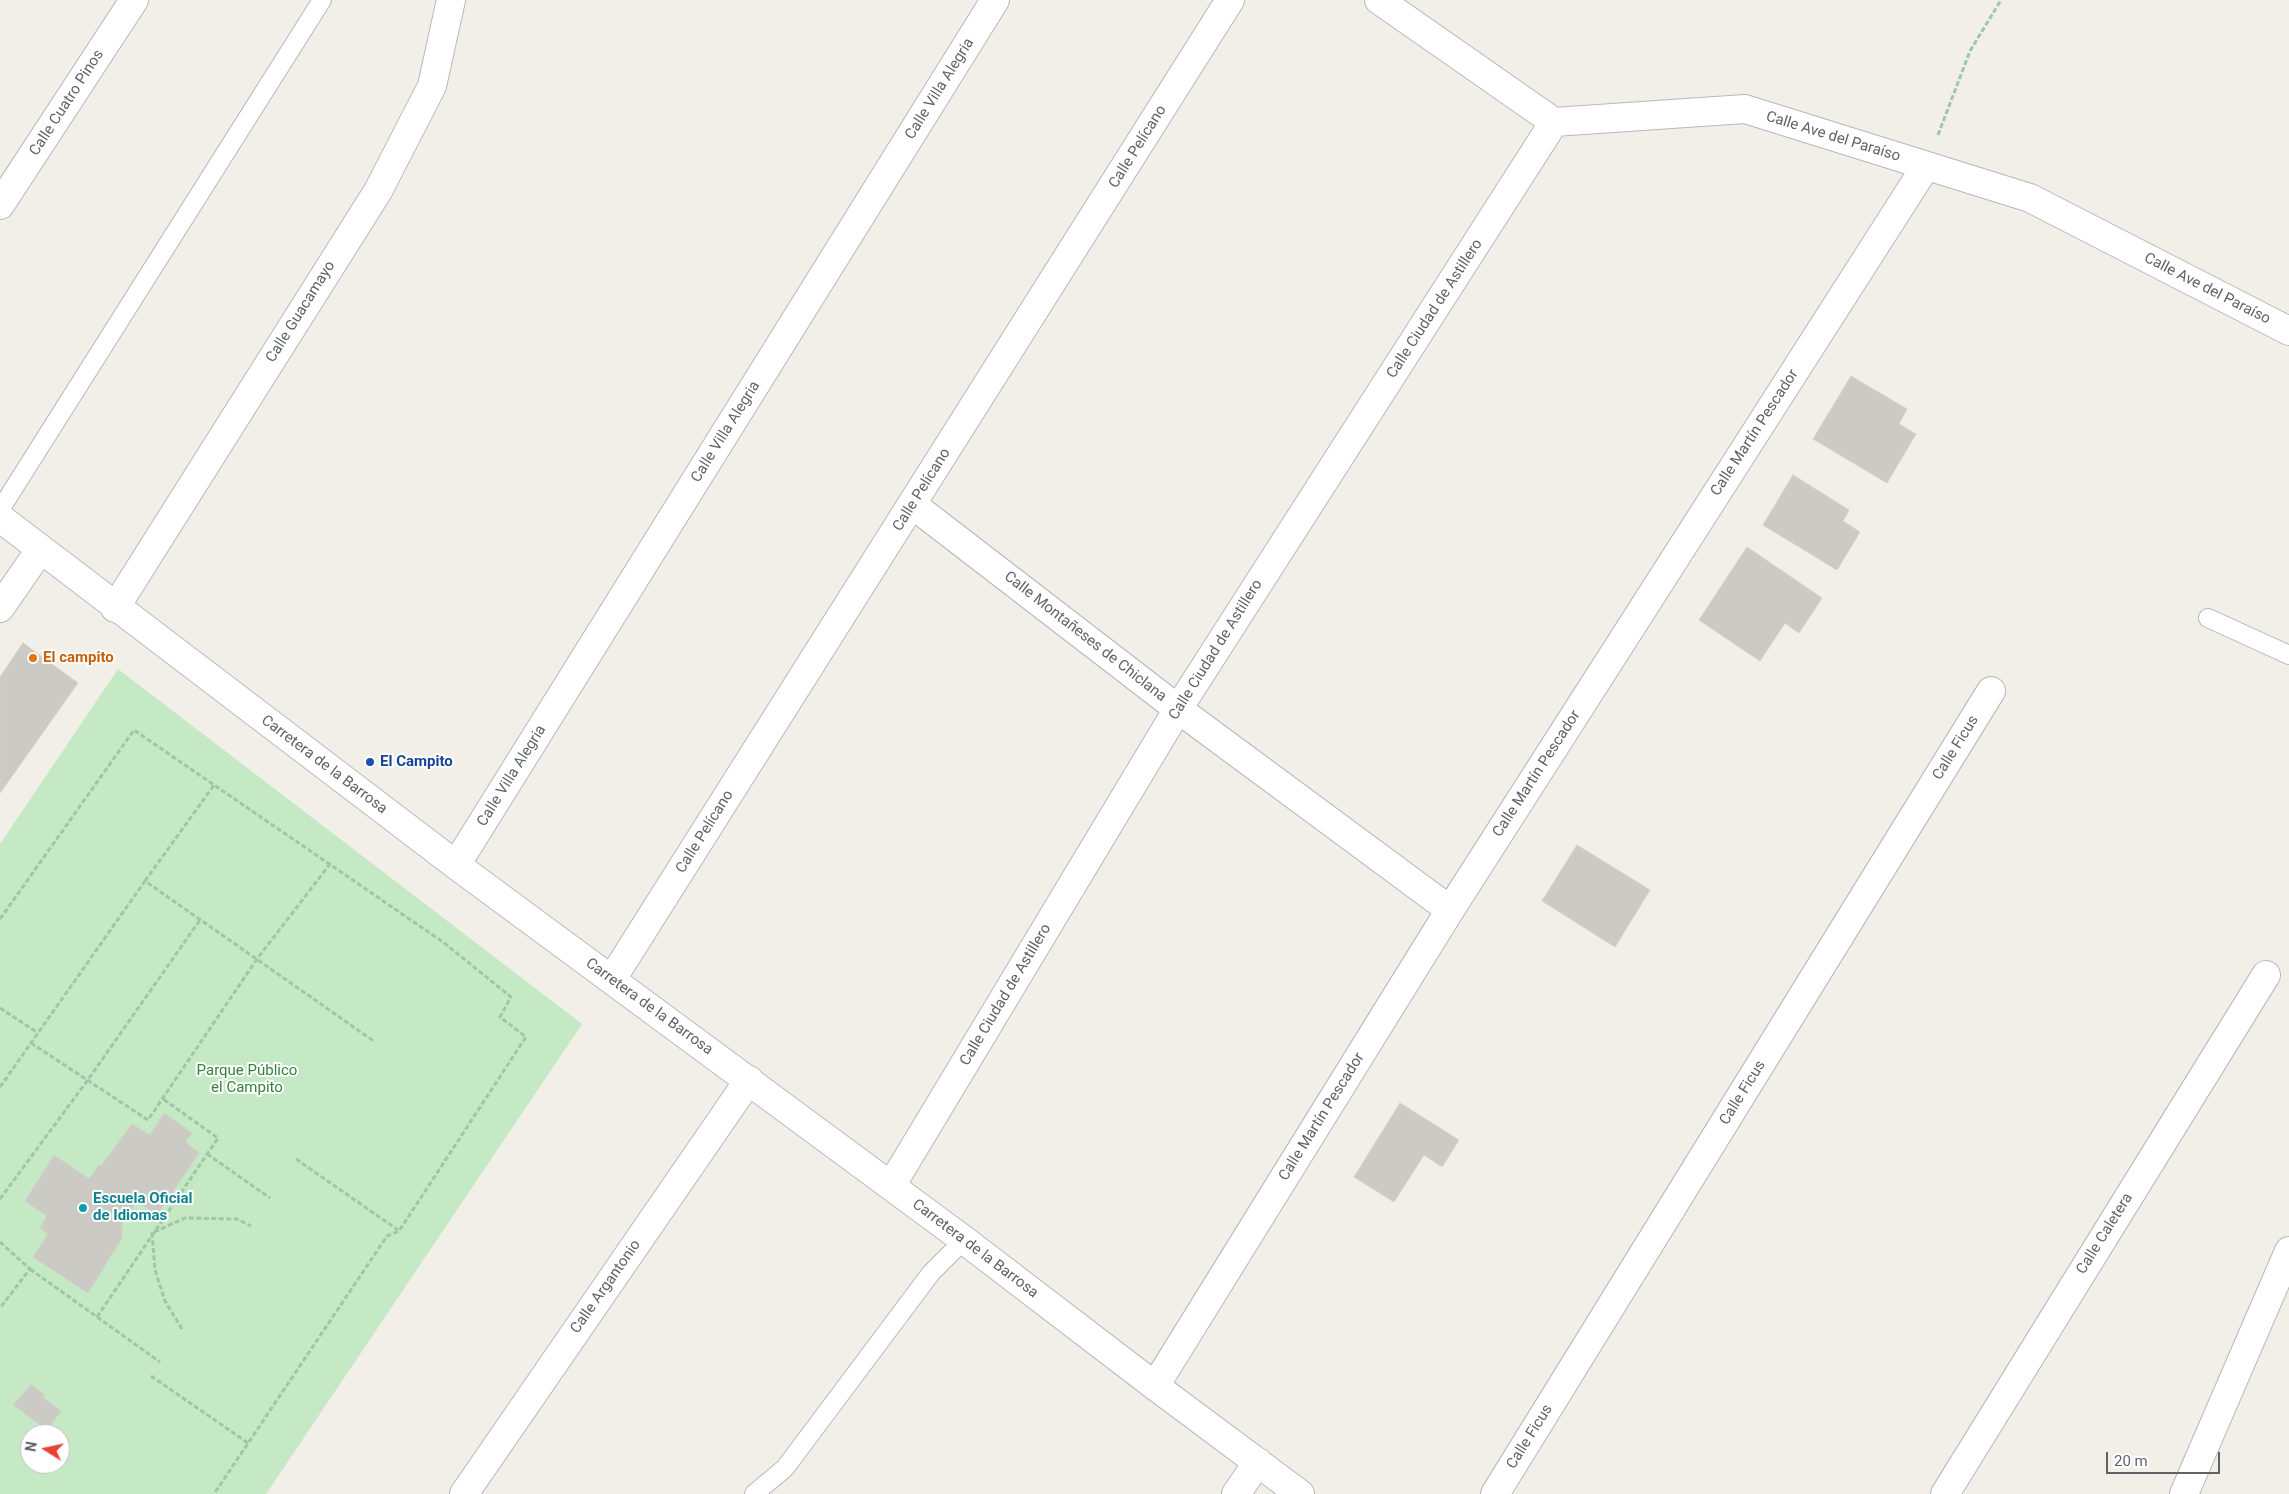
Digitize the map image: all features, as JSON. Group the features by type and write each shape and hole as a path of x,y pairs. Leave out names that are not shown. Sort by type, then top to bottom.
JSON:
{"street":[{"name":"Calle Cuatro Pinos","path":"0,205 134,0"},
{"name":"Calle Guacamayo","path":"115,608 378,190 432,86 451,0"},
{"name":"Calle Villa Alegria","path":"456,865 995,0"},
{"name":"Calle Pelícano","path":"612,979 913,505 1230,0"},
{"path":"1379,0 1554,122"},
{"name":"Calle Ave del Paraíso","path":"1554,122 1745,109 2030,198 2289,331"},
{"name":"Calle Ciudad de Astillero","path":"891,1186 1178,709 1554,122"},
{"name":"Calle Martín Pescador","path":"1155,1386 1450,910 1926,166"},
{"name":"Calle Montañeses de Chiclana","path":"913,505 1178,709 1450,910"},
{"name":"Carretera de la Barrosa","path":"0,518 115,608 456,865 964,1240 1300,1494"},
{"path":"0,608 40,550"},
{"name":"Calle Ficus","path":"1495,1494 1991,691"},
{"name":"Calle Caletera","path":"1945,1494 2266,975"},
{"name":"Calle Argantonio","path":"464,1494 749,1080"},
{"path":"2184,1494 2289,1251"},
{"path":"1236,1494 1258,1462"}],"lane":[{"path":"0,510 322,0"},
{"path":"2208,618 2289,655"},
{"path":"754,1494 785,1468 931,1273 964,1240"}],"path":[{"path":"1926,166 1970,51 2001,0"},
{"path":"0,919 134,730 443,942 511,997 500,1017 526,1037 399,1231 387,1236 214,1494"},
{"path":"0,1087 214,785"},
{"path":"31,1043 148,1120 257,959 330,864"},
{"path":"145,881 375,1042"},
{"path":"0,1199 87,1081 200,920"},
{"path":"0,1008 38,1033"},
{"path":"97,1317 218,1138 163,1099"},
{"path":"207,1154 270,1198"},
{"path":"296,1159 399,1231"},
{"path":"152,1233 185,1218 237,1219 251,1226"},
{"path":"152,1233 154,1270 165,1301 182,1330"},
{"path":"0,1242 30,1269 160,1362"},
{"path":"0,1308 30,1269"},
{"path":"151,1376 248,1443"}],"green space":[{"name":"Parque Público el Campito","path":"118,669 582,1024 266,1494 0,1494 0,844"}],"building":[{"path":"1851,376 1907,409 1899,424 1916,434 1887,483 1813,439"},
{"path":"1793,475 1849,510 1843,521 1860,532 1837,570 1763,525"},
{"path":"1747,547 1822,598 1799,633 1785,623 1760,661 1699,620"},
{"path":"23,643 78,683 0,793 0,677"},
{"path":"1577,845 1650,890 1615,947 1542,901"},
{"path":"1400,1103 1459,1140 1442,1167 1424,1155 1394,1202 1354,1177"},
{"name":"Escuela Oficial de Idiomas","path":"164,1113 192,1133 185,1142 199,1153 157,1215 137,1201 122,1223 122,1238 88,1293 33,1257 48,1234 40,1228 47,1216 25,1201 54,1155 89,1179 132,1124 150,1135"},
{"path":"31,1385 45,1395 44,1398 61,1411 51,1424 39,1424 13,1405"}],"place":[{"name":"El campito","path":"33,658"},
{"name":"El Campito","path":"370,762"},
{"name":"Escuela Oficial de Idiomas","path":"83,1208"}]}
